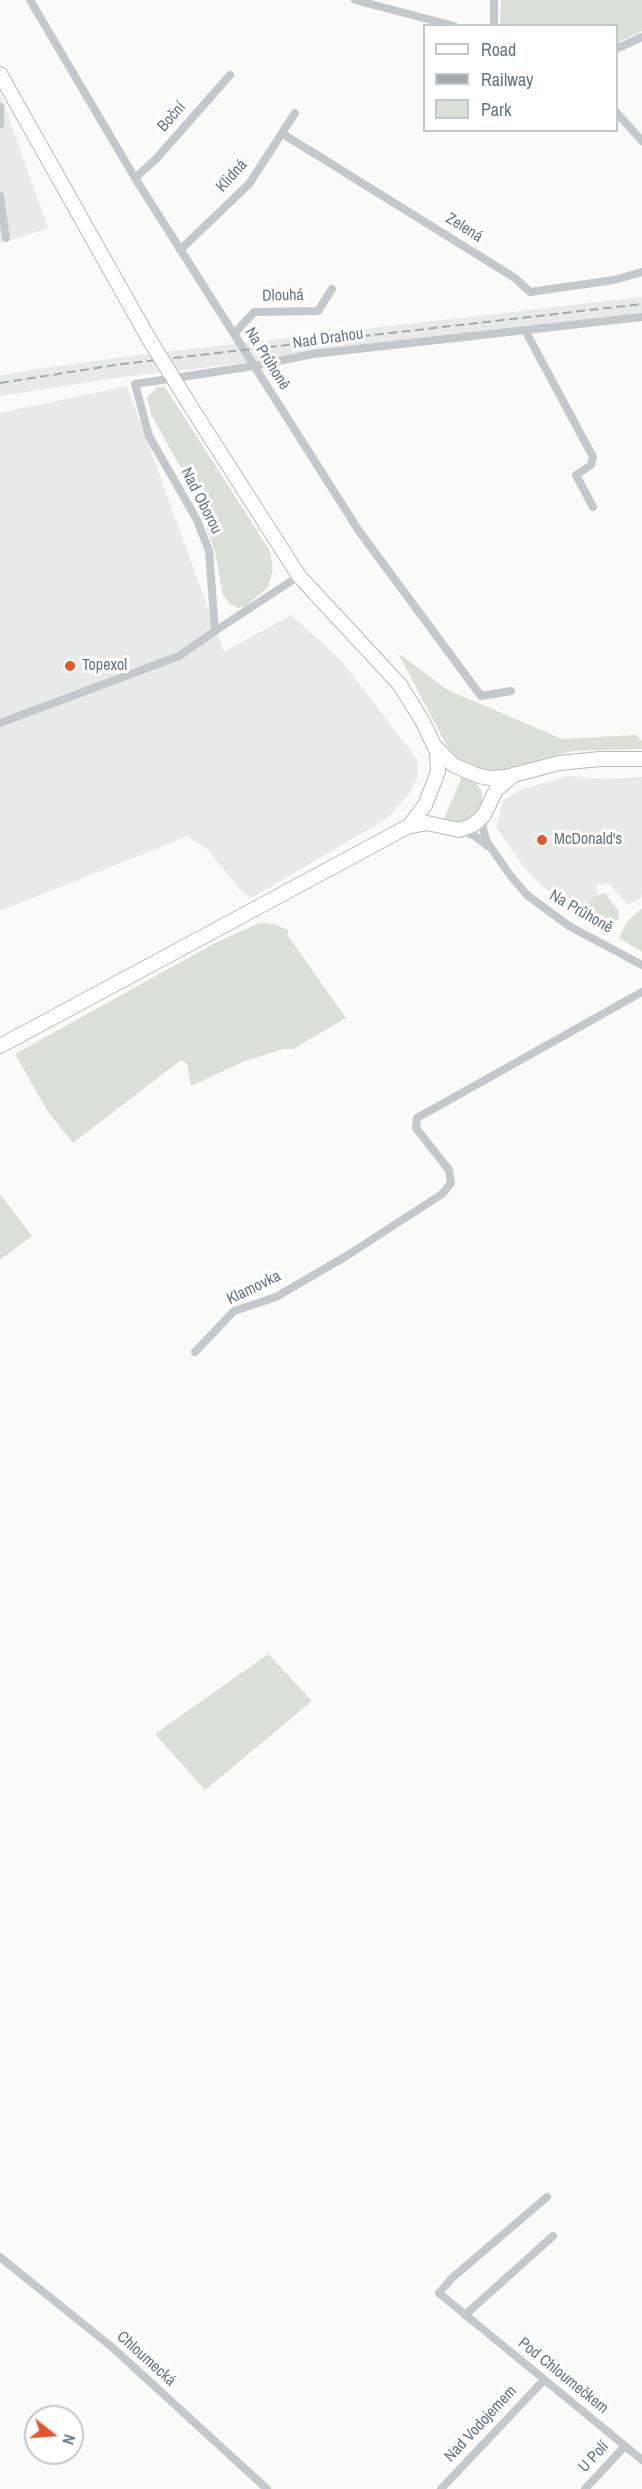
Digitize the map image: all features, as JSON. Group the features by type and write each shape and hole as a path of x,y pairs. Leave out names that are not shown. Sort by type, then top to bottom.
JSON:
{"main road":[{"path":"0,75 149,339 191,407 299,576 400,685 417,709 434,745 438,766 421,813 407,827 0,1046"},
{"path":"434,745 448,761 470,772 490,778 568,762 642,759"},
{"path":"434,782 448,772 470,772 486,788 486,810"},
{"path":"407,827 427,823 459,830 473,825 486,810 501,784 515,774"},
{"path":"428,797 432,814 443,825"}],"street":[{"name":"Na Průhoně","path":"30,0 135,178 359,531 481,696 512,692"},
{"path":"355,0 446,24"},
{"path":"494,0 494,24"},
{"path":"618,48 642,38"},
{"name":"Boční","path":"135,178 156,159 230,75"},
{"path":"0,107 0,124"},
{"name":"Klidná","path":"180,250 249,183 295,113"},
{"path":"618,114 642,141"},
{"name":"Zelená","path":"283,134 515,278 531,292 614,280 642,272"},
{"path":"0,196 6,238"},
{"name":"Dlouhá","path":"234,334 254,312 318,311 332,290"},
{"name":"Nad Drahou","path":"135,384 254,366 313,354 526,332 642,317"},
{"path":"526,332 593,457 591,465 576,475 593,507"},
{"name":"Nad Oborou","path":"135,384 149,436 197,520 209,551 214,631"},
{"path":"0,723 179,656 299,576"},
{"name":"Na Průhoně","path":"486,810 485,836 490,849"},
{"name":"Na Průhoně","path":"459,830 476,836 490,849 519,887 537,904 569,926 642,964"},
{"name":"Klamovka","path":"195,1352 234,1311 272,1300 442,1194 451,1183 451,1175 446,1163 416,1128 417,1118 642,992"},
{"name":"Pod Chloumečkem","path":"547,2197 452,2278 439,2293 642,2460"},
{"path":"465,2315 553,2236"},
{"name":"Chloumecká","path":"0,2257 113,2348 267,2489"},
{"name":"Nad Vodojemem","path":"442,2489 544,2380"},
{"name":"U Polí","path":"585,2489 625,2446"}],"shaded area":[{"path":"0,93 48,228 1,243 0,240"},
{"path":"642,297 642,317 124,377 0,396 0,376 30,370 122,357"},
{"path":"127,386 224,652 291,615 340,659 417,759 418,777 410,793 386,819 255,896 249,897 241,891 208,850 188,836 0,911 0,413"},
{"path":"569,776 606,779 642,777 642,895 639,900 627,904 609,884 596,885 598,895 574,911 544,888 524,867 496,827 503,800 523,789"}],"green space":[{"path":"501,0 642,0 642,31 618,43 618,24 500,24"},
{"path":"157,387 165,387 270,551 273,569 268,587 245,607 238,608 230,604 223,595 215,552 203,519 204,510 151,414 147,398"},
{"path":"398,653 448,690 562,739 636,735 642,741 642,749 573,751 493,772 475,768 459,759 448,748"},
{"path":"462,776 476,783 482,792 482,803 475,817 460,823 444,819"},
{"path":"605,893 618,910 619,918 604,933 573,914 598,895"},
{"path":"642,908 642,952 619,938 627,922"},
{"path":"259,923 274,924 288,930 288,936 346,1018 293,1049 283,1049 245,1061 191,1086 187,1064 181,1060 73,1143 48,1112 15,1054 217,942"},
{"path":"0,1194 32,1236 0,1260"},
{"path":"268,1654 312,1701 205,1790 155,1734"}],"railway":[{"path":"0,383 122,364 642,304"}],"place":[{"name":"Topexol","path":"70,666"},
{"name":"McDonald's","path":"542,840"}]}
